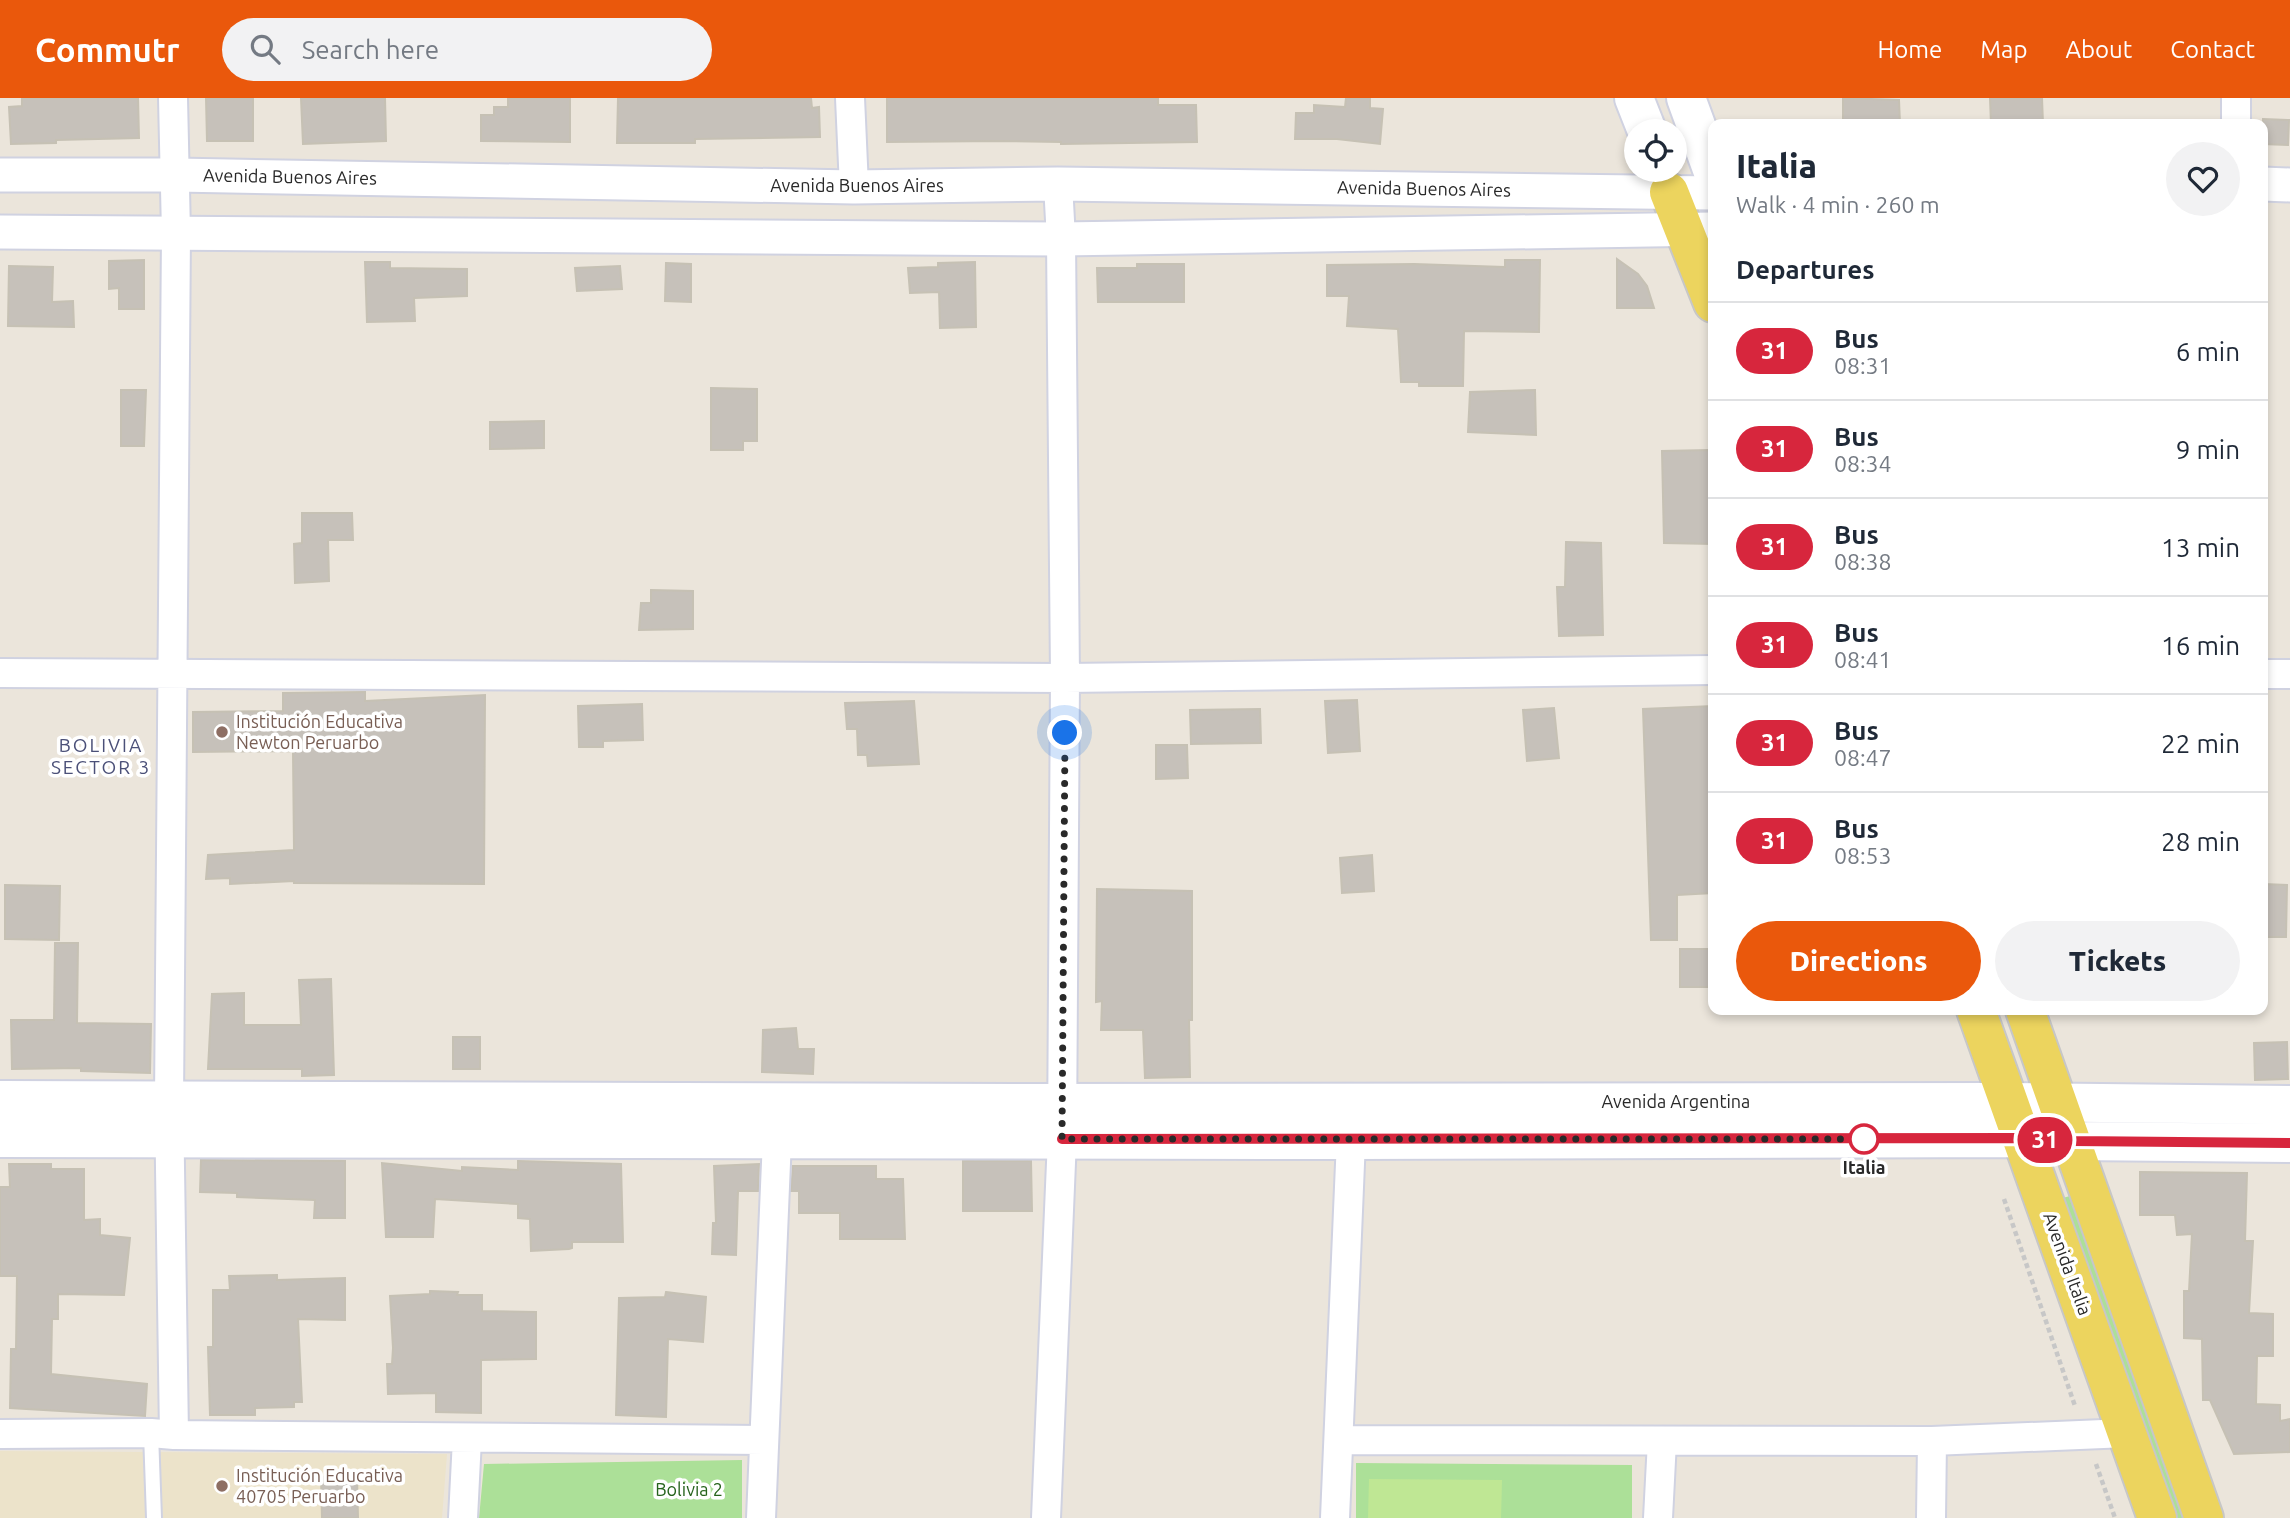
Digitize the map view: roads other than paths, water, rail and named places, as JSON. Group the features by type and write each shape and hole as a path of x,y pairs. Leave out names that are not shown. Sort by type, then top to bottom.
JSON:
{"main road":[{"path":"1634,98 1642,119"},
{"path":"1686,98 1708,158"},
{"path":"1666,182 1698,228 1708,278"},
{"name":"Avenida Italia","path":"1978,1015 2157,1518"},
{"path":"2027,1015 2204,1518"},
{"path":"0,1100 169,1101 1062,1121 1351,1140 2022,1138 2290,1143"},
{"name":"Avenida Argentina","path":"1062,1121 2009,1102 2290,1105"},
{"path":"0,1138 777,1139 1062,1121"}],"street":[{"path":"162,1434 169,1139 173,674 176,175 173,98"},
{"path":"850,98 854,187"},
{"path":"2236,98 2236,119"},
{"name":"Avenida Buenos Aires","path":"0,175 176,175 854,187 1624,181"},
{"name":"Avenida Buenos Aires","path":"1669,182 1708,192"},
{"path":"1046,1518 1062,1121 1065,678 1061,239 1058,184"},
{"path":"2268,184 2290,185"},
{"path":"0,232 1061,239 1698,228"},
{"path":"0,673 1065,678 1708,670"},
{"path":"2268,674 2290,674"},
{"path":"761,1518 777,1139"},
{"path":"1335,1518 1351,1140"},
{"path":"1339,1440 1933,1441 2127,1433"},
{"path":"0,1434 764,1440"},
{"path":"463,1518 467,1439"},
{"path":"1658,1518 1662,1441"},
{"path":"1931,1518 1933,1441"}],"lane":[{"path":"154,1518 162,1434"}],"place":[{"name":"Institución Educativa Newton Peruarbo","path":"222,732"},
{"name":"Italia","path":"1864,1139"},
{"name":"Institución Educativa 40705 Peruarbo","path":"222,1486"}],"district":[{"name":"BOLIVIA SECTOR 3","path":"101,756"}],"park label":[{"name":"Bolivia 2","path":"689,1490"}]}
